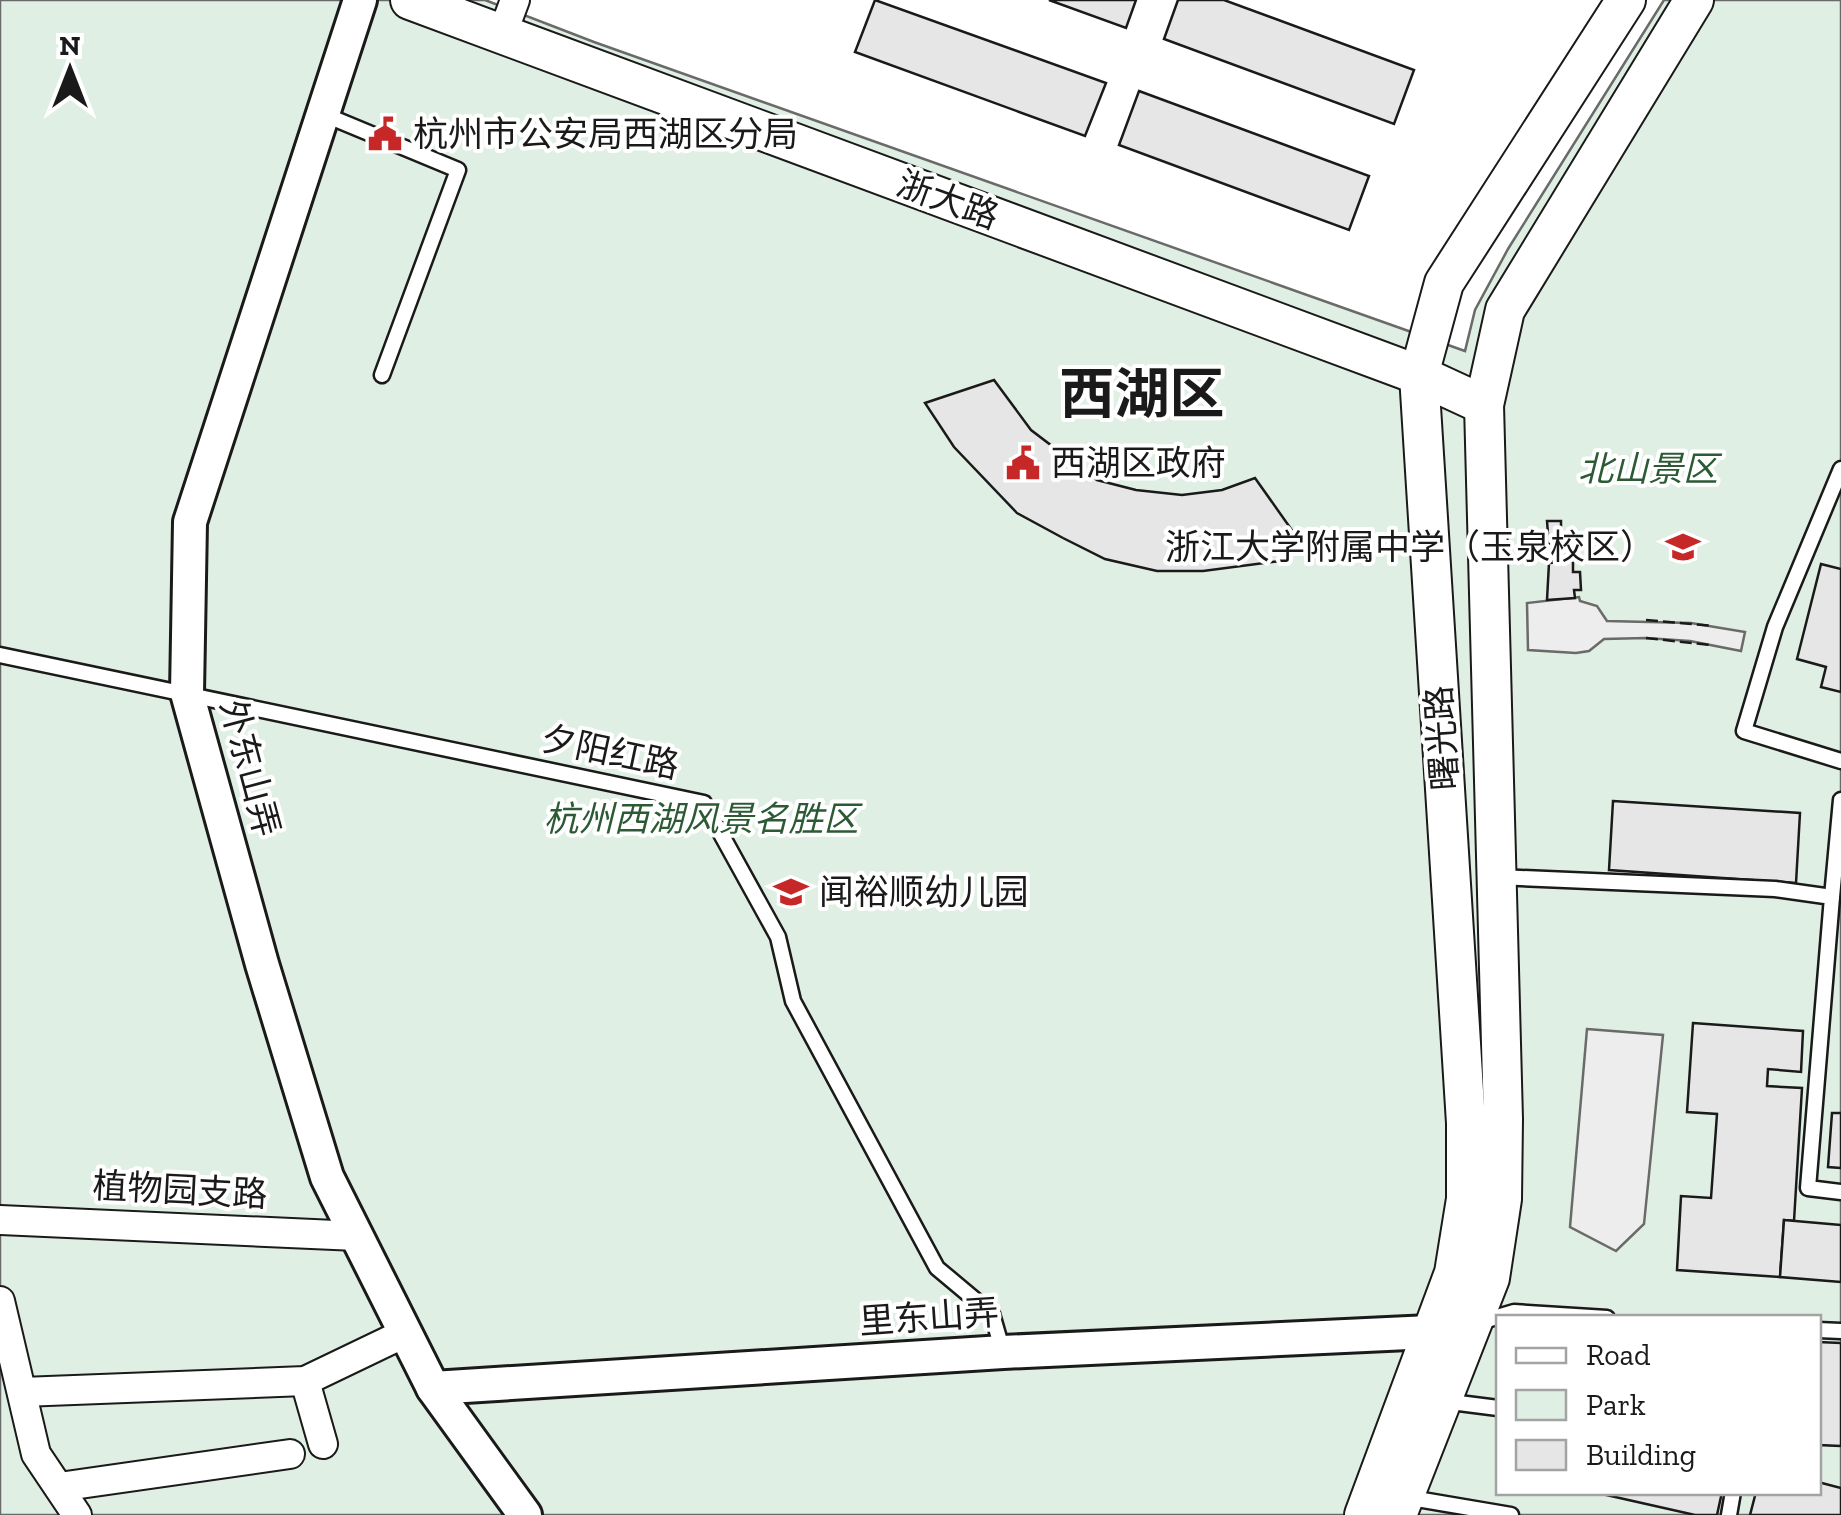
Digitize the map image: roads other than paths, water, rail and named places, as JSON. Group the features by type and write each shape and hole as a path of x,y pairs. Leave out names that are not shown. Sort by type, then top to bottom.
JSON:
{"main road":[{"name":"浙大路","path":"410,0 508,17 1419,375 1484,405"},
{"name":"曙光路","path":"1401,1506 1442,1401 1454,1272 1466,1199 1466,1123 1419,375 1444,283 1626,0"},
{"name":"曙光路","path":"1364,1515 1451,1328 1490,1278 1502,1199 1503,1100 1484,405 1505,310 1694,0"}],"street":[{"name":"外东山弄","path":"360,0 190,522 188,692 262,964 322,1159 433,1388 525,1515"},
{"name":"植物园支路","path":"0,1220 357,1236"},
{"path":"0,1301 36,1454 77,1515"},
{"name":"里东山弄","path":"433,1388 1451,1328"},
{"path":"22,1392 305,1381 405,1334"},
{"path":"305,1381 323,1444"},
{"path":"58,1488 290,1454"}],"lane":[{"path":"322,114 458,170 382,375"},
{"path":"1841,469 1775,627 1744,731 1841,761"},
{"name":"夕阳红路","path":"0,656 188,692 704,803 778,936 793,1002 937,1268 992,1314 1003,1352"},
{"path":"1841,800 1808,1188 1841,1192"},
{"path":"1497,877 1775,889 1832,897"},
{"path":"1502,1315 1560,1315"},
{"path":"1451,1328 1496,1317"},
{"path":"1442,1401 1496,1408"},
{"path":"1401,1506 1511,1515"}],"place":[{"name":"杭州市公安局西湖区分局","path":"385,134"},
{"name":"西湖区政府","path":"1023,463"},
{"name":"浙江大学附属中学（玉泉校区）","path":"1683,547"},
{"name":"闻裕顺幼儿园","path":"791,892"}],"district":[{"name":"西湖区","path":"1142,394"}],"park label":[{"name":"北山景区","path":"1648,469"},
{"name":"杭州西湖风景名胜区","path":"701,819"}]}
